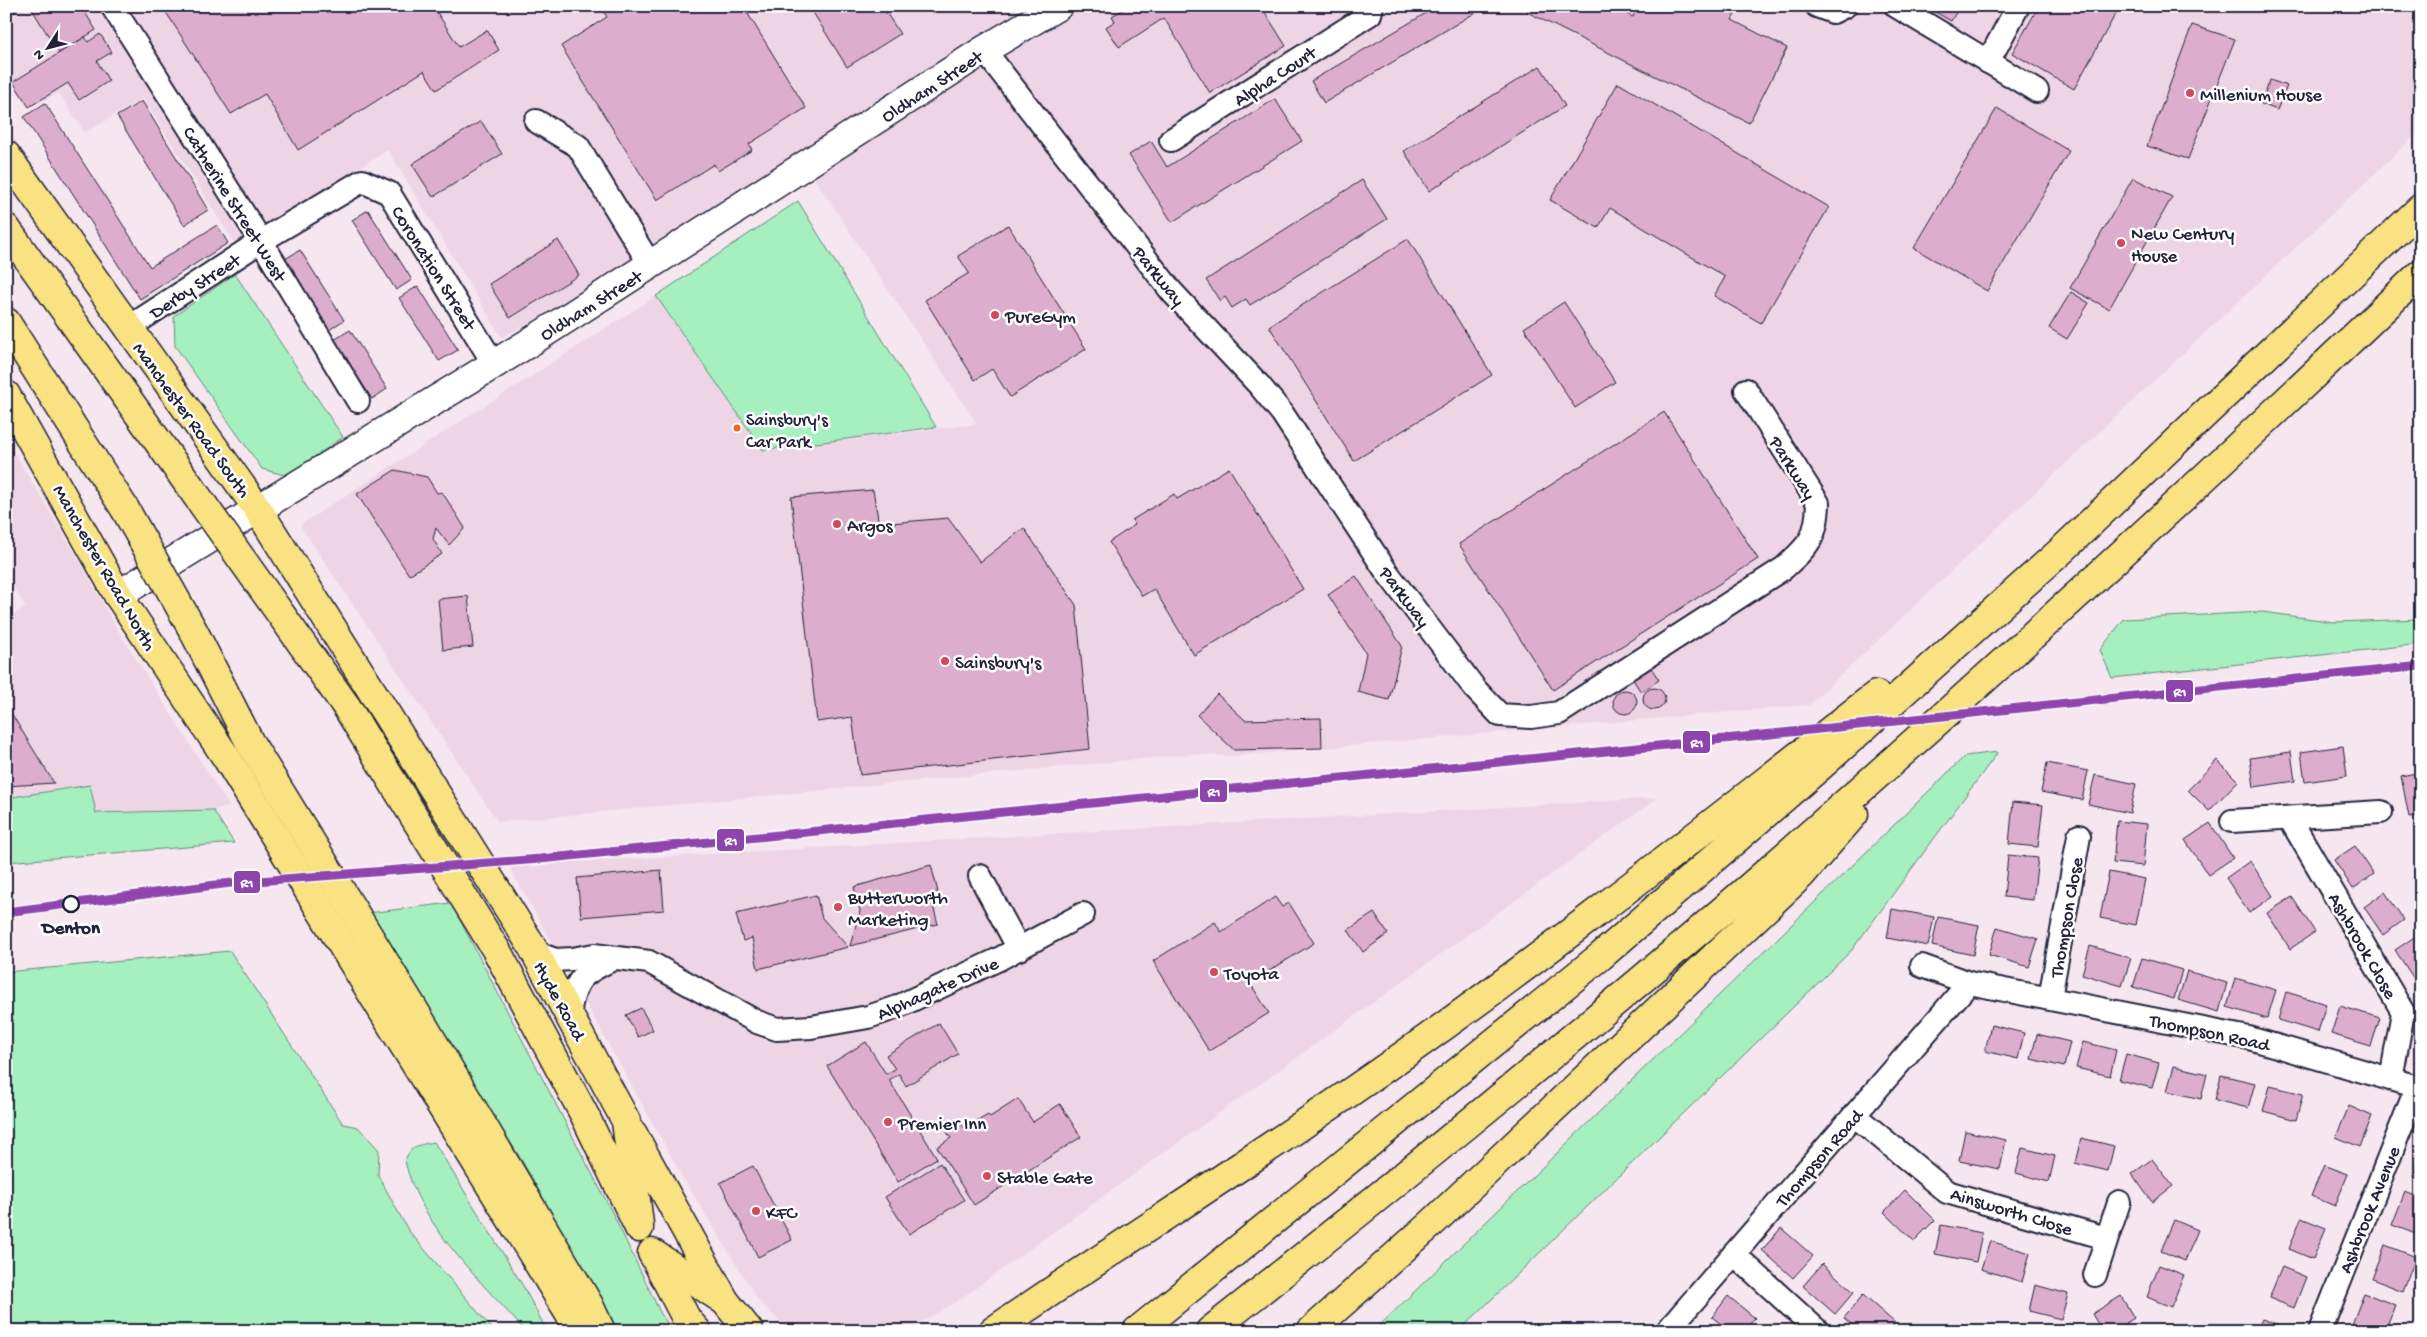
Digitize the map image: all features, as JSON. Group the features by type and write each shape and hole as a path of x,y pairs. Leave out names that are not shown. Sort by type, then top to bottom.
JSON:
{"main road":[{"name":"Manchester Road South","path":"6,154 257,508 370,690"},
{"path":"1137,1331 1601,956 1824,764 2061,551 2421,208"},
{"path":"6,228 346,706 498,953 585,1116 639,1228"},
{"path":"1210,1331 1415,1168 1756,882 2101,574 2421,273"},
{"path":"6,322 125,509 194,632 249,741 413,1008 590,1305 601,1331"},
{"name":"Manchester Road North","path":"6,395 118,594 228,760 580,1331"},
{"path":"993,1331 1291,1134 1434,1034 1581,923 2061,551"},
{"name":"Hyde Road","path":"370,690 532,948 569,1013 626,1122 639,1228 687,1320 697,1331"},
{"path":"1311,1331 1431,1224 1801,875 1920,737"},
{"path":"626,1122 725,1301 749,1331"},
{"path":"652,1253 725,1301"}],"street":[{"name":"Catherine Street West","path":"112,6 261,241 358,401"},
{"name":"Alpha Court","path":"1171,140 1370,14 1372,6"},
{"path":"1817,6 1833,12 1844,6"},
{"path":"1896,6 2036,92"},
{"path":"1988,62 2018,6"},
{"name":"Oldham Street","path":"118,594 651,266 984,50 1055,7"},
{"name":"Parkway","path":"984,50 1172,292 1259,385 1282,413 1386,571 1476,690 1500,715 1531,718 1559,713 1784,568 1808,546 1818,520 1818,502 1746,390"},
{"path":"536,121 578,146 651,266"},
{"name":"Coronation Street","path":"261,241 362,181 389,193 494,364"},
{"name":"Derby Street","path":"128,328 261,241"},
{"path":"2232,821 2290,819 2380,812"},
{"name":"Ashbrook Close","path":"2290,819 2403,1012 2391,1079"},
{"name":"Thompson Close","path":"2050,998 2079,836"},
{"path":"980,876 1019,949"},
{"name":"Alphagate Drive","path":"532,948 555,960 594,955 618,956 649,962 757,1022 777,1029 811,1028 868,1017 895,1008 1019,949 1083,914"},
{"path":"569,1013 573,990 586,972 618,956"},
{"name":"Thompson Road","path":"1922,966 1969,983 2249,1038 2419,1087"},
{"name":"Thompson Road","path":"1667,1331 1969,983"},
{"name":"Ashbrook Avenue","path":"2320,1331 2419,1087"},
{"name":"Ainsworth Close","path":"1854,1115 1947,1192 2106,1238"},
{"path":"2095,1275 2106,1238 2120,1202"},
{"path":"1734,1254 1818,1331"}],"shaded area":[{"path":"6,6 2421,6 2421,130 1809,705 1233,756 1193,754 498,822 300,525 656,296 763,450 977,424 801,158 658,248 502,338 388,150 235,244 143,98 85,133 59,93 29,107 6,75"},
{"path":"6,439 78,558 114,624 229,806 213,810 96,813 90,785 6,798 6,619 26,607 6,575"},
{"path":"1658,798 959,1300 905,1331 789,1331 758,1300 685,1181 509,866"}],"green space":[{"path":"798,201 936,427 763,450 656,296"},
{"path":"235,274 343,437 288,476 262,469 175,346 174,316"},
{"path":"2263,612 2334,622 2421,619 2421,644 2112,678 2100,650 2124,619"},
{"path":"1998,752 1851,951 1459,1331 1374,1331 1965,756"},
{"path":"90,785 96,813 213,810 234,843 6,862 6,798"},
{"path":"451,903 612,1212 661,1314 673,1331 618,1331 522,1161 368,913"},
{"path":"230,951 343,1124 358,1127 379,1150 378,1175 408,1230 494,1331 6,1331 6,972"},
{"path":"434,1142 523,1286 547,1331 525,1331 454,1252 424,1208 412,1185 405,1161 412,1149"}],"building":[{"path":"6,6 13,6 16,11 6,17"},
{"path":"30,6 81,6 96,30 59,53"},
{"path":"162,6 433,6 459,47 487,30 499,50 436,90 424,71 298,150 265,94 231,114"},
{"path":"600,6 743,6 806,108 749,144 752,150 718,171 714,164 657,200 561,46 607,17"},
{"path":"809,6 882,6 900,34 847,67"},
{"path":"1129,6 1261,6 1286,46 1210,93 1164,18 1119,47 1106,27 1115,21 1112,16"},
{"path":"1438,6 1482,6 1483,8 1324,103 1311,81"},
{"path":"1530,6 1625,6 1623,12 1633,17 1638,6 1739,6 1732,20 1787,48 1749,123 1527,12"},
{"path":"1925,6 1960,6 1951,21"},
{"path":"2039,6 2120,6 2074,89 2012,53"},
{"name":"Millenium House","path":"2192,25 2235,39 2188,159 2147,146"},
{"path":"100,34 112,52 97,61 109,81 79,100 68,83 29,107 13,82 85,37 88,42"},
{"path":"1540,66 1565,106 1429,191 1404,151"},
{"path":"2270,80 2287,86 2277,110 2261,104"},
{"path":"1618,83 1829,207 1761,323 1714,296 1725,277 1610,208 1598,228 1550,200"},
{"path":"1275,99 1302,141 1172,222 1129,155 1151,141 1167,167"},
{"path":"142,101 208,210 184,225 117,116"},
{"path":"45,103 150,267 217,225 228,243 140,299 24,117"},
{"path":"1997,108 2069,151 1987,291 1914,248"},
{"path":"481,121 502,154 433,197 412,164"},
{"name":"New Century House","path":"2133,178 2172,197 2109,309 2070,288"},
{"path":"1362,180 1387,219 1250,305 1246,299 1232,308 1225,297 1220,301 1206,280"},
{"path":"368,210 412,280 396,290 352,220"},
{"path":"1008,225 1086,349 1010,397 992,369 975,380 925,300 969,273 958,256"},
{"path":"1408,239 1492,375 1354,461 1269,326"},
{"path":"558,240 579,275 510,318 489,284"},
{"path":"300,250 344,320 329,330 285,259"},
{"path":"418,286 458,350 439,361 399,298"},
{"path":"2071,292 2089,303 2067,339 2049,328"},
{"path":"1564,302 1615,382 1575,408 1524,328"},
{"path":"350,330 387,389 372,399 334,340"},
{"path":"1664,412 1758,559 1553,690 1459,544"},
{"path":"1229,468 1303,589 1194,655 1154,589 1142,596 1109,542 1135,525 1132,520 1174,494 1177,499"},
{"path":"395,470 427,477 437,493 442,492 465,528 449,545 436,528 433,539 442,554 409,575 357,494"},
{"name":"Sainsbury's","path":"873,490 879,524 948,518 980,562 1024,528 1076,605 1090,749 860,775 852,717 817,722 791,497"},
{"path":"1356,576 1402,646 1389,700 1358,692 1366,653 1328,595"},
{"path":"468,596 473,647 443,650 438,599"},
{"path":"6,607 11,615 6,619"},
{"path":"1650,666 1659,680 1641,692 1632,678"},
{"path":"1654,688 1662,691 1665,699 1662,707 1654,710 1646,707 1643,699 1646,691"},
{"path":"1625,690 1633,694 1637,702 1633,710 1625,714 1617,710 1613,702 1617,694"},
{"path":"1217,694 1245,720 1321,718 1322,748 1234,750 1197,715"},
{"path":"6,705 54,783 6,786"},
{"path":"2343,746 2347,776 2305,782 2301,752"},
{"path":"2291,752 2295,781 2254,787 2250,758"},
{"path":"2217,760 2238,781 2209,811 2188,790"},
{"path":"2047,763 2088,771 2082,800 2041,792"},
{"path":"2421,772 2421,815 2409,817 2401,776"},
{"path":"2095,775 2136,784 2130,813 2088,804"},
{"path":"2013,802 2043,805 2038,847 2009,844"},
{"path":"2117,821 2147,824 2143,866 2113,863"},
{"path":"2210,823 2233,858 2208,875 2185,840"},
{"path":"2355,846 2374,874 2353,889 2334,860"},
{"path":"2008,855 2038,858 2033,900 2004,897"},
{"path":"2250,861 2273,896 2249,913 2226,878"},
{"path":"931,865 938,892 930,894 938,924 850,946 860,911 854,887"},
{"path":"661,870 664,910 581,917 577,878"},
{"path":"2109,872 2145,879 2136,925 2100,918"},
{"path":"2385,892 2404,920 2383,935 2364,907"},
{"path":"816,895 822,918 848,947 758,969 752,938 743,941 736,914"},
{"name":"Toyota","path":"1275,897 1282,907 1289,903 1314,943 1250,983 1269,1013 1209,1051 1153,961 1215,922 1221,932"},
{"path":"2292,897 2315,932 2290,949 2267,913"},
{"path":"1892,909 1934,917 1928,946 1887,938"},
{"path":"1374,913 1388,934 1363,952 1348,930"},
{"path":"1938,917 1979,925 1973,955 1932,946"},
{"path":"1997,927 2038,939 2029,967 1989,955"},
{"path":"2416,936 2421,942 2421,974 2414,979 2395,950"},
{"path":"2090,946 2131,958 2122,986 2082,974"},
{"path":"2142,958 2182,970 2174,999 2133,987"},
{"path":"2187,971 2227,983 2219,1012 2178,1000"},
{"path":"2235,978 2276,990 2267,1019 2227,1007"},
{"path":"2286,992 2326,1004 2318,1032 2278,1020"},
{"path":"2340,1006 2380,1018 2371,1046 2331,1034"},
{"path":"641,1008 653,1030 638,1037 626,1015"},
{"name":"Premier Inn","path":"939,1023 958,1054 906,1086 899,1074 889,1080 937,1158 898,1182 827,1066 866,1042 886,1074 895,1069 886,1055"},
{"path":"1991,1025 2024,1033 2018,1059 1985,1051"},
{"path":"2037,1034 2070,1042 2064,1067 2031,1059"},
{"path":"2083,1042 2116,1050 2110,1076 2076,1068"},
{"path":"2126,1054 2159,1063 2152,1088 2119,1080"},
{"path":"2174,1066 2207,1074 2201,1099 2167,1091"},
{"path":"2221,1075 2255,1083 2248,1108 2215,1100"},
{"path":"2270,1086 2303,1094 2296,1120 2263,1111"},
{"name":"Stable Gate","path":"1018,1099 1033,1122 1060,1104 1081,1137 974,1205 937,1147 951,1138 947,1132 961,1123 967,1132 978,1125 976,1122 988,1115 990,1117"},
{"path":"2349,1106 2372,1116 2360,1147 2336,1137"},
{"path":"1965,1131 2006,1140 2000,1169 1959,1161"},
{"path":"2081,1138 2114,1146 2108,1171 2075,1163"},
{"path":"2022,1148 2055,1156 2049,1182 2016,1173"},
{"path":"2421,1157 2421,1180 2413,1177"},
{"path":"2152,1159 2173,1186 2152,1202 2132,1174"},
{"path":"940,1163 964,1200 909,1234 885,1197"},
{"path":"2324,1165 2348,1174 2335,1206 2311,1196"},
{"name":"KFC","path":"753,1166 792,1240 758,1257 720,1183"},
{"path":"1905,1190 1935,1220 1914,1241 1884,1212"},
{"path":"2405,1192 2421,1198 2421,1236 2392,1225"},
{"path":"2301,1218 2326,1228 2313,1259 2289,1249"},
{"path":"2174,1220 2198,1230 2185,1261 2161,1251"},
{"path":"1941,1225 1982,1233 1976,1262 1935,1254"},
{"path":"1781,1228 1813,1256 1793,1278 1762,1250"},
{"path":"1990,1241 2030,1253 2022,1282 1981,1269"},
{"path":"2385,1245 2416,1257 2403,1291 2372,1279"},
{"path":"1822,1264 1854,1292 1835,1314 1803,1286"},
{"path":"2159,1265 2184,1275 2171,1307 2147,1297"},
{"path":"2282,1267 2306,1277 2294,1308 2269,1298"},
{"path":"2035,1285 2068,1294 2061,1319 2029,1311"},
{"path":"2364,1293 2395,1305 2385,1331 2362,1331 2351,1327"},
{"path":"1863,1295 1895,1323 1888,1331 1859,1331 1844,1318"},
{"path":"1728,1296 1755,1318 1744,1331 1730,1331 1712,1317"},
{"path":"2121,1296 2134,1318 2114,1331 2102,1331 2092,1314"},
{"path":"2262,1319 2287,1328 2286,1331 2257,1331"},
{"path":"1908,1327 1922,1331 1907,1331"}],"transit line":[{"name":"R1","path":"6,912 231,883 540,859 1657,746 2421,666"}],"place":[{"name":"Millenium House","path":"2190,93"},
{"name":"New Century House","path":"2121,243"},
{"name":"PureGym","path":"995,315"},
{"name":"Sainsbury's Car Park","path":"737,428"},
{"name":"Argos","path":"837,524"},
{"name":"Sainsbury's","path":"945,661"},
{"name":"Denton","path":"71,904"},
{"name":"Butterworth Marketing","path":"838,907"},
{"name":"Toyota","path":"1214,972"},
{"name":"Premier Inn","path":"888,1122"},
{"name":"Stable Gate","path":"987,1176"},
{"name":"KFC","path":"756,1211"}]}
